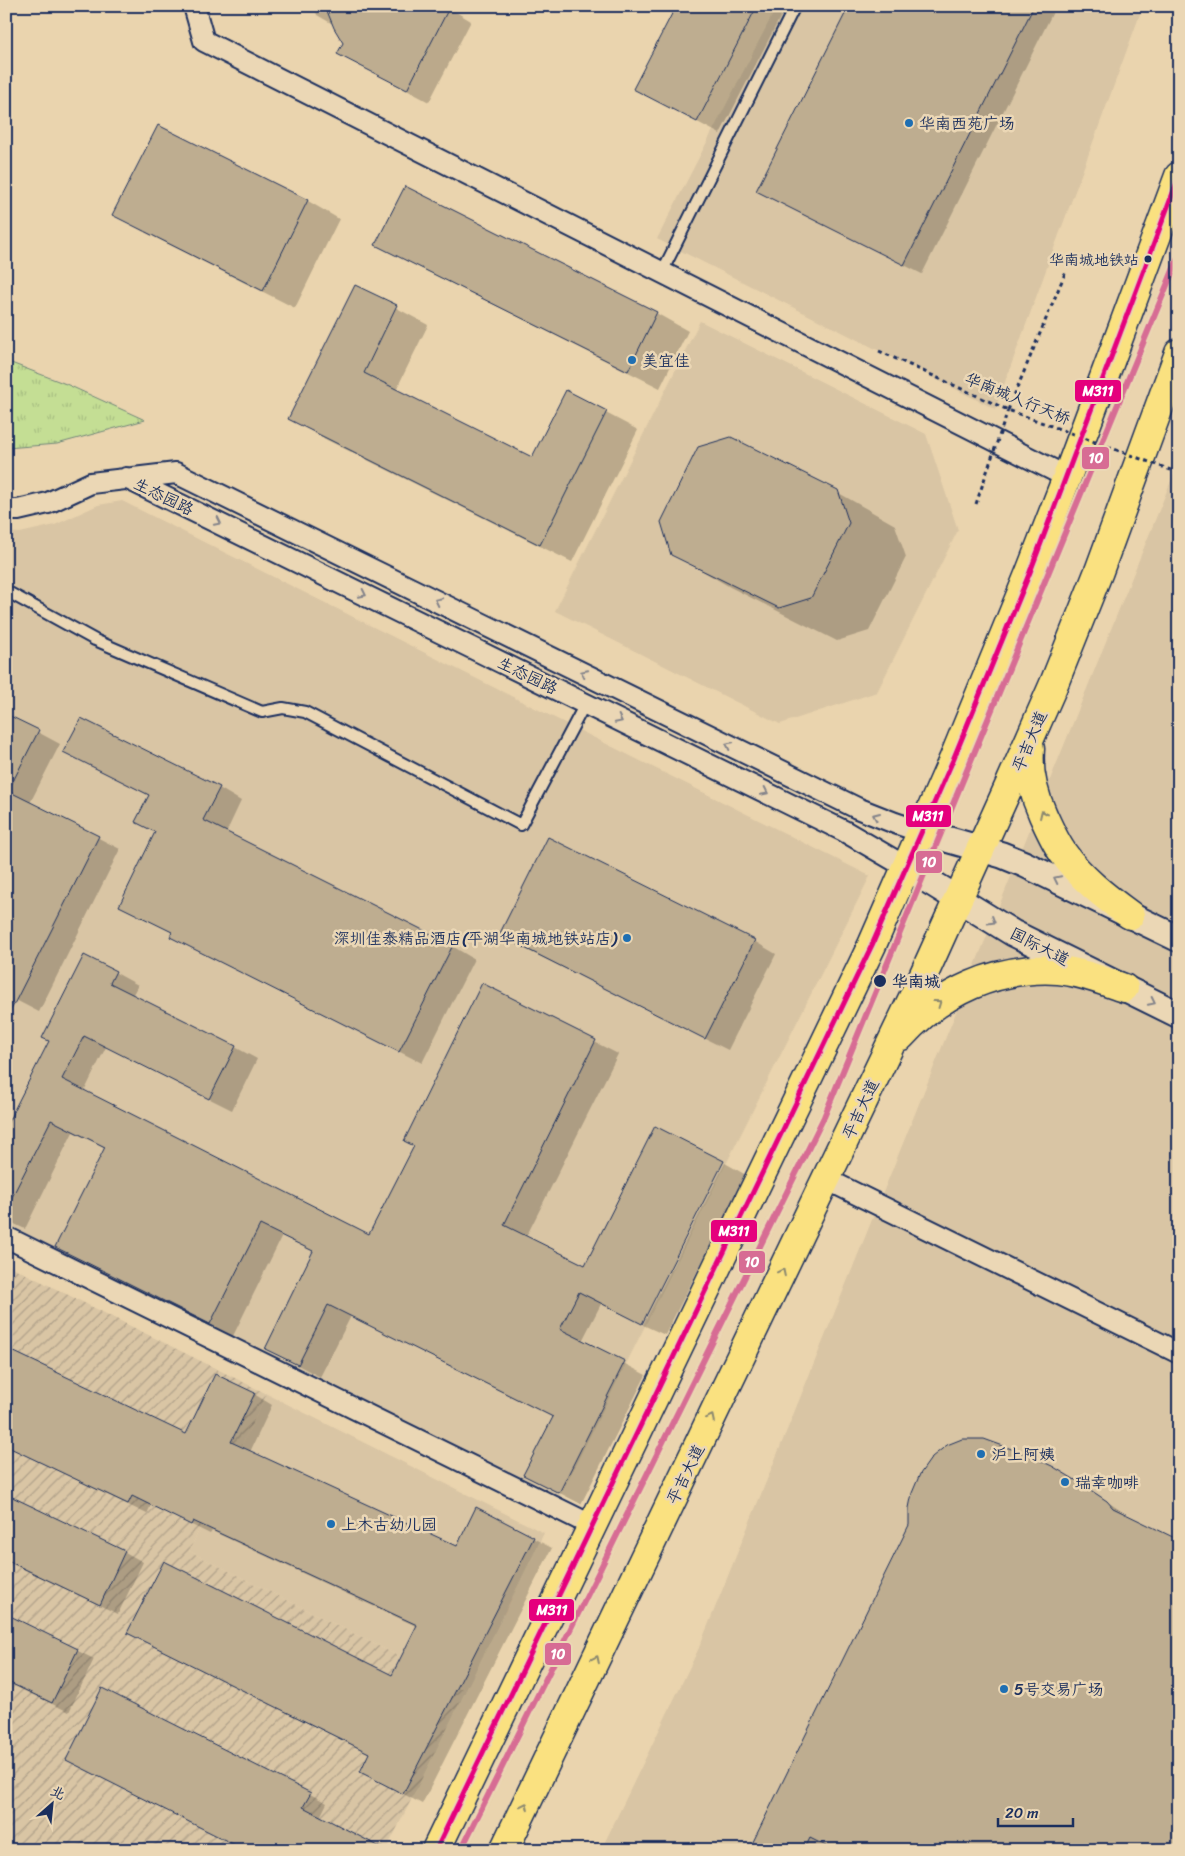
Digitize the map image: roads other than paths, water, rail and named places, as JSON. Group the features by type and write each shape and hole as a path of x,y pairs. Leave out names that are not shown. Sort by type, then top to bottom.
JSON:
{"main road":[{"path":"436,1850 866,959 953,760 1067,477 1179,176"},
{"name":"平吉大道","path":"504,1850 881,1064 981,850 1031,737 1099,571 1179,353"},
{"path":"1031,737 1029,764 1031,785 1045,820 1062,852 1082,875 1130,915"},
{"path":"881,1064 902,1035 921,1016 944,999 970,986 997,976 1028,970 1059,970 1090,976 1124,988"}],"street":[{"path":"194,6 204,41 1067,477"},
{"name":"生态园路","path":"126,478 176,473 857,808 922,832"},
{"path":"6,510 18,510 48,503 91,483 126,478"},
{"name":"生态园路","path":"126,478 844,832 906,867"},
{"path":"922,832 1002,855 1024,864 1179,939"},
{"name":"国际大道","path":"906,867 1013,934 1179,1015"},
{"path":"826,1179 1179,1353"},
{"path":"6,1236 592,1526"}],"lane":[{"path":"662,272 795,6"},
{"path":"6,591 95,640 262,712 283,708 305,712 521,825 585,704"}],"place":[{"name":"华南西苑广场","path":"909,123"},
{"name":"华南城地铁站","path":"1148,259"},
{"name":"美宜佳","path":"632,360"},
{"name":"深圳佳泰精品酒店(平湖华南城地铁站店)","path":"627,938"},
{"name":"华南城","path":"880,981"},
{"name":"沪上阿姨","path":"981,1454"},
{"name":"瑞幸咖啡","path":"1065,1482"},
{"name":"上木古幼儿园","path":"331,1524"},
{"name":"5号交易广场","path":"1004,1689"}]}
